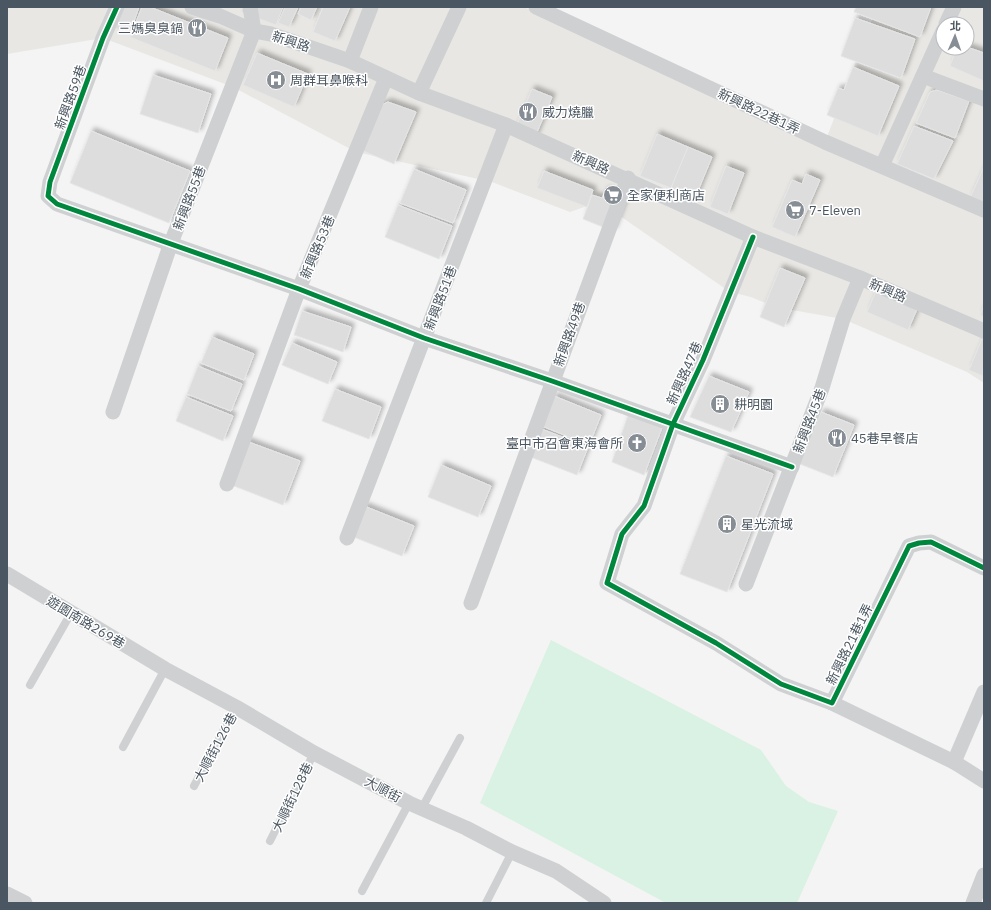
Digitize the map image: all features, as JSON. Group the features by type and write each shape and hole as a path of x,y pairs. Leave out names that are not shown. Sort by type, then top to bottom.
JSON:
{"street":[{"name":"新興路59巷","path":"117,7 103,38 50,182 48,196 56,204 171,243"},
{"name":"新興路","path":"192,7 220,16 254,31 271,34 350,61 419,93 506,125 628,178 753,237 860,278 984,331"},
{"path":"250,7 254,31"},
{"path":"350,61 371,7"},
{"path":"419,93 459,7"},
{"name":"新興路22巷1弄","path":"536,7 818,139 984,210"},
{"name":"新興路55巷","path":"113,412 171,243 254,31"},
{"path":"882,166 935,48"},
{"path":"922,76 984,99"},
{"name":"新興路53巷","path":"227,484 299,289 386,78"},
{"name":"新興路51巷","path":"347,538 506,125"},
{"name":"新興路49巷","path":"471,603 628,178"},
{"name":"新興路47巷","path":"607,583 622,534 644,506 673,424 703,360 753,237"},
{"path":"171,243 299,289 424,338 552,381 792,467"},
{"name":"新興路45巷","path":"746,584 822,388 843,319 860,278"},
{"name":"新興路21巷1弄","path":"607,583 716,643 781,684 832,703 910,546 919,543 931,542 984,568"},
{"name":"遊園南路269巷","path":"7,574 165,669"},
{"name":"大順街","path":"165,669 236,707 314,753 415,806 466,828 512,852 556,871 604,903"},
{"path":"954,762 984,692"},
{"path":"832,703 954,762 984,781"},
{"path":"973,903 984,875"},
{"path":"7,894 25,903"}],"lane":[{"path":"30,685 71,613"},
{"path":"123,746 165,669"},
{"name":"大順街126巷","path":"194,786 236,707"},
{"path":"362,891 415,806 460,738"},
{"name":"大順街128巷","path":"270,841 314,753"},
{"path":"486,903 512,852"}],"shaded area":[{"path":"7,7 524,7 825,142 877,7 984,7 984,383 967,372 843,319 775,307 751,297 730,292 620,216 590,205 570,212 492,182 356,152 233,87 103,38 7,54"}],"green space":[{"path":"551,640 761,750 786,786 809,802 838,811 797,903 666,903 480,803"}],"building":[{"path":"123,7 139,7 130,33 115,28"},
{"path":"142,7 150,7 228,38 215,71 130,37"},
{"path":"243,7 283,7 276,25 241,12"},
{"path":"285,7 298,7 289,27 278,23"},
{"path":"301,7 317,7 311,20 298,14"},
{"path":"323,7 350,7 335,41 313,32"},
{"path":"856,7 931,7 920,37 854,12"},
{"path":"855,18 915,39 901,78 841,56"},
{"path":"975,50 984,53 984,81 950,66 954,56 975,56"},
{"name":"周群耳鼻喉科","path":"257,53 308,74 294,107 243,85"},
{"path":"853,67 899,86 878,136 827,115 838,88 844,90"},
{"path":"153,75 211,94 198,133 140,114"},
{"path":"532,89 552,97 535,137 515,129"},
{"path":"937,90 969,101 955,138 916,123 930,92"},
{"path":"388,102 416,112 394,164 361,150 379,106"},
{"path":"914,126 953,141 934,179 897,164"},
{"path":"91,131 190,171 169,223 70,183"},
{"path":"657,134 688,147 671,188 640,176"},
{"path":"688,147 712,157 695,198 671,188"},
{"path":"726,166 744,173 728,214 710,207"},
{"path":"984,167 984,204 970,198"},
{"path":"414,169 466,190 453,223 400,203"},
{"path":"544,171 593,190 587,207 537,188"},
{"path":"806,174 820,180 795,237 772,227 792,180 802,184"},
{"path":"606,190 626,198 613,231 583,219 592,195 602,198"},
{"path":"398,205 452,226 439,259 385,237"},
{"path":"780,268 805,278 784,327 760,317"},
{"path":"877,289 918,307 908,330 867,312"},
{"path":"984,306 984,317 980,315"},
{"path":"302,311 351,327 343,352 294,335"},
{"path":"212,337 254,354 244,380 201,363"},
{"path":"982,339 984,340 983,376 969,370"},
{"path":"292,343 337,362 328,384 282,365"},
{"path":"198,366 242,384 231,411 187,394"},
{"name":"耕明園","path":"709,376 749,392 731,432 690,417"},
{"path":"335,389 381,407 369,439 322,421"},
{"path":"554,396 601,415 589,445 542,426"},
{"path":"186,397 233,416 223,441 176,421"},
{"name":"臺中市召會東海會所","path":"629,412 663,425 644,475 612,462"},
{"path":"821,412 854,425 833,477 800,464"},
{"path":"539,428 588,447 577,475 528,456"},
{"path":"246,441 300,461 283,505 229,484"},
{"name":"星光流域","path":"726,456 773,474 727,592 680,574"},
{"path":"441,465 491,486 478,517 428,497"},
{"path":"364,506 414,526 402,556 351,536"}],"cycle path":[{"path":"117,7 103,38 50,182 48,196 57,204 299,289 424,338 552,381 792,467"},
{"path":"753,237 703,360 673,424 644,506 622,534 607,583 716,643 781,684 832,703 909,546 931,542 984,568"}],"place":[{"name":"三媽臭臭鍋","path":"197,28"},
{"name":"周群耳鼻喉科","path":"276,80"},
{"name":"威力燒臘","path":"528,112"},
{"name":"全家便利商店","path":"613,195"},
{"name":"7-Eleven","path":"795,210"},
{"name":"耕明園","path":"720,404"},
{"name":"45巷早餐店","path":"837,438"},
{"name":"臺中市召會東海會所","path":"637,443"},
{"name":"星光流域","path":"727,524"}]}
